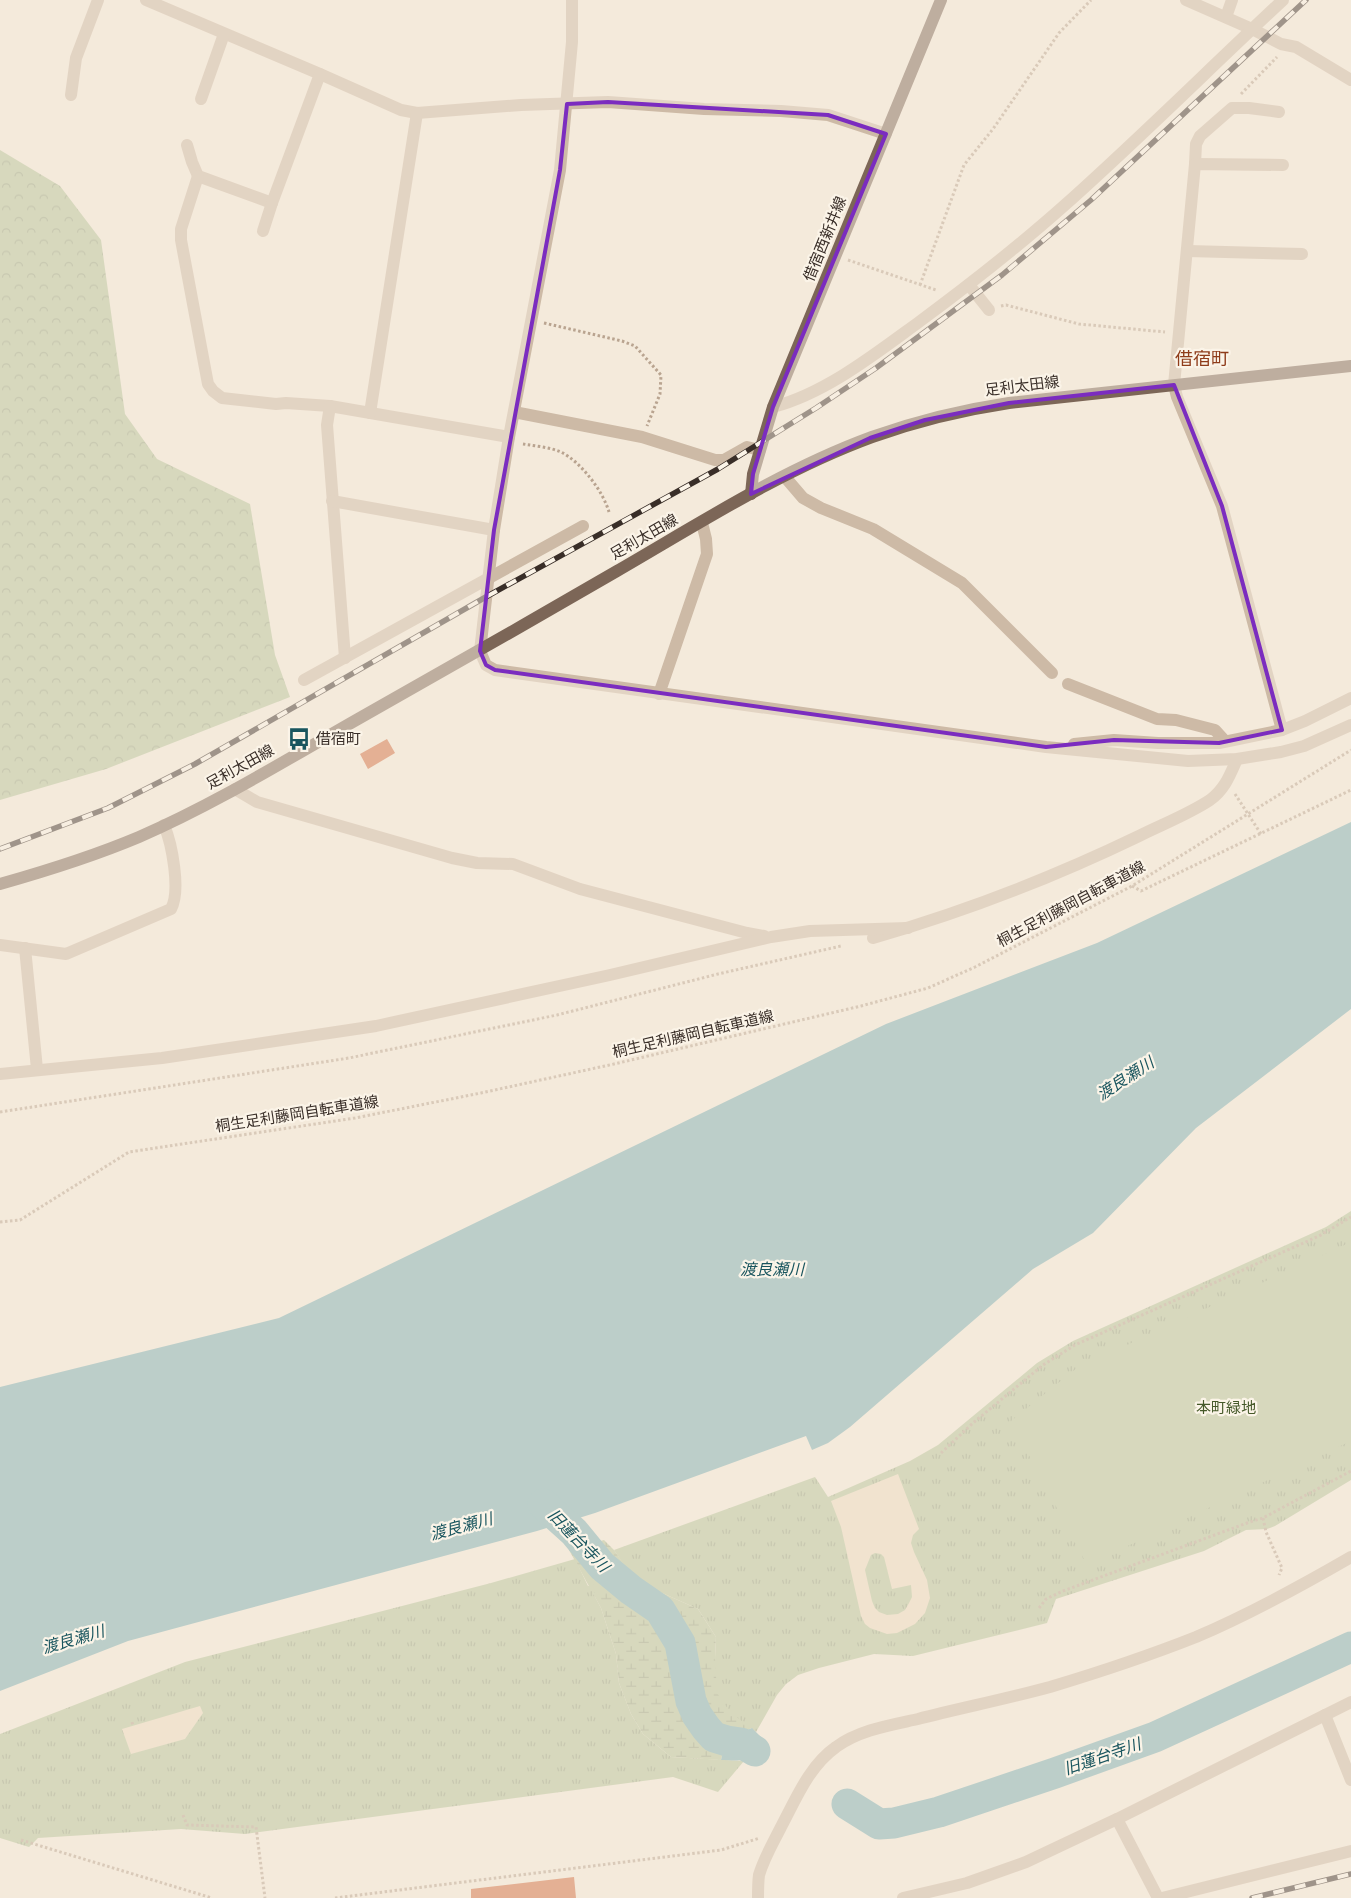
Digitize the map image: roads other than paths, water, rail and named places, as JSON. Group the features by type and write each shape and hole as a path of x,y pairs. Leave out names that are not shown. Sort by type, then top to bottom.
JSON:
{"main road":[{"name":"借宿西新井線","path":"751,494 753,474 773,407 941,0"},
{"name":"足利太田線","path":"0,884 106,849 164,825 235,789 480,651 751,494 870,438 940,416 1009,403 1351,366"}],"street":[{"path":"71,95 76,58 98,0"},
{"path":"146,0 401,110 417,113 522,105 608,102 828,115 886,134"},
{"path":"572,0 572,42 560,170 509,437 494,530 480,651 486,665 495,670 1046,747 1188,760 1237,759 1274,754 1304,746 1351,724"},
{"path":"1186,0 1281,44 1296,46 1351,80"},
{"path":"1226,17 1232,0"},
{"path":"773,407 797,400 828,384 880,351 969,285 1066,204 1283,0"},
{"path":"201,99 224,34"},
{"path":"263,231 320,74"},
{"path":"1279,112 1232,108 1200,136 1196,144 1188,251 1174,385 1177,397 1222,506 1282,730"},
{"path":"370,412 417,113"},
{"path":"187,145 198,176 181,230 181,240 208,384 213,391 222,398 276,404 286,402 330,406 509,437"},
{"path":"1195,164 1283,165"},
{"path":"198,176 272,202"},
{"path":"1188,251 1302,254"},
{"path":"969,285 988,310"},
{"path":"330,406 327,424 345,658"},
{"path":"514,412 642,438 715,460 724,460 746,447 760,450"},
{"path":"785,477 803,498 821,508 873,529 962,582 1052,673"},
{"path":"332,501 494,530"},
{"path":"659,694 707,554 702,523"},
{"path":"304,680 583,526"},
{"path":"1068,684 1157,719 1176,720 1215,730 1225,741"},
{"path":"1046,747 1114,740 1158,743 1225,741 1282,730 1351,698"},
{"path":"873,938 908,928 1025,886 1110,850 1212,799 1227,784 1237,759"},
{"path":"235,789 257,802 429,852 477,863 513,864 580,889 747,933 771,937"},
{"path":"0,945 66,954 171,909 176,901 172,851 164,825"},
{"path":"0,1074 162,1058 376,1026 610,975 771,937 818,930 908,928"},
{"path":"25,948 37,1069"},
{"path":"758,1898 760,1875 766,1858 801,1789 823,1758 842,1743 861,1734 898,1723 1047,1688 1121,1666 1197,1636 1265,1604 1351,1557"},
{"path":"903,1898 967,1883 1057,1849 1351,1702"},
{"path":"1325,1715 1351,1780"},
{"path":"1118,1820 1160,1898 1351,1851"}],"water":[{"name":"渡良瀬川","path":"1351,822 1351,1009 1196,1128 1093,1233 1033,1269 850,1427 828,1443 812,1450 806,1436 595,1513 537,1531 128,1641 0,1691 0,1387 279,1318 886,1024 1097,943"},
{"path":"752,1728 764,1740 754,1753 747,1759 721,1760 727,1735 740,1733"}],"waterway":[{"name":"旧蓮台寺川","path":"543,1504 574,1532 602,1566 631,1590 660,1610 680,1643 691,1701 697,1715 706,1728 714,1737 741,1743 755,1751"},
{"name":"旧蓮台寺川","path":"847,1804 879,1824 894,1823 939,1812 1155,1737 1351,1647"}],"railway":[{"path":"0,849 108,808 195,764 484,598 718,469 816,408 876,368 1002,275 1091,200 1306,0"},
{"path":"1252,1898 1351,1874"}],"place":[{"name":"借宿町","path":"299,739"}],"district":[{"name":"借宿町","path":"1202,359"}],"park label":[{"name":"本町緑地","path":"1226,1408"}]}
